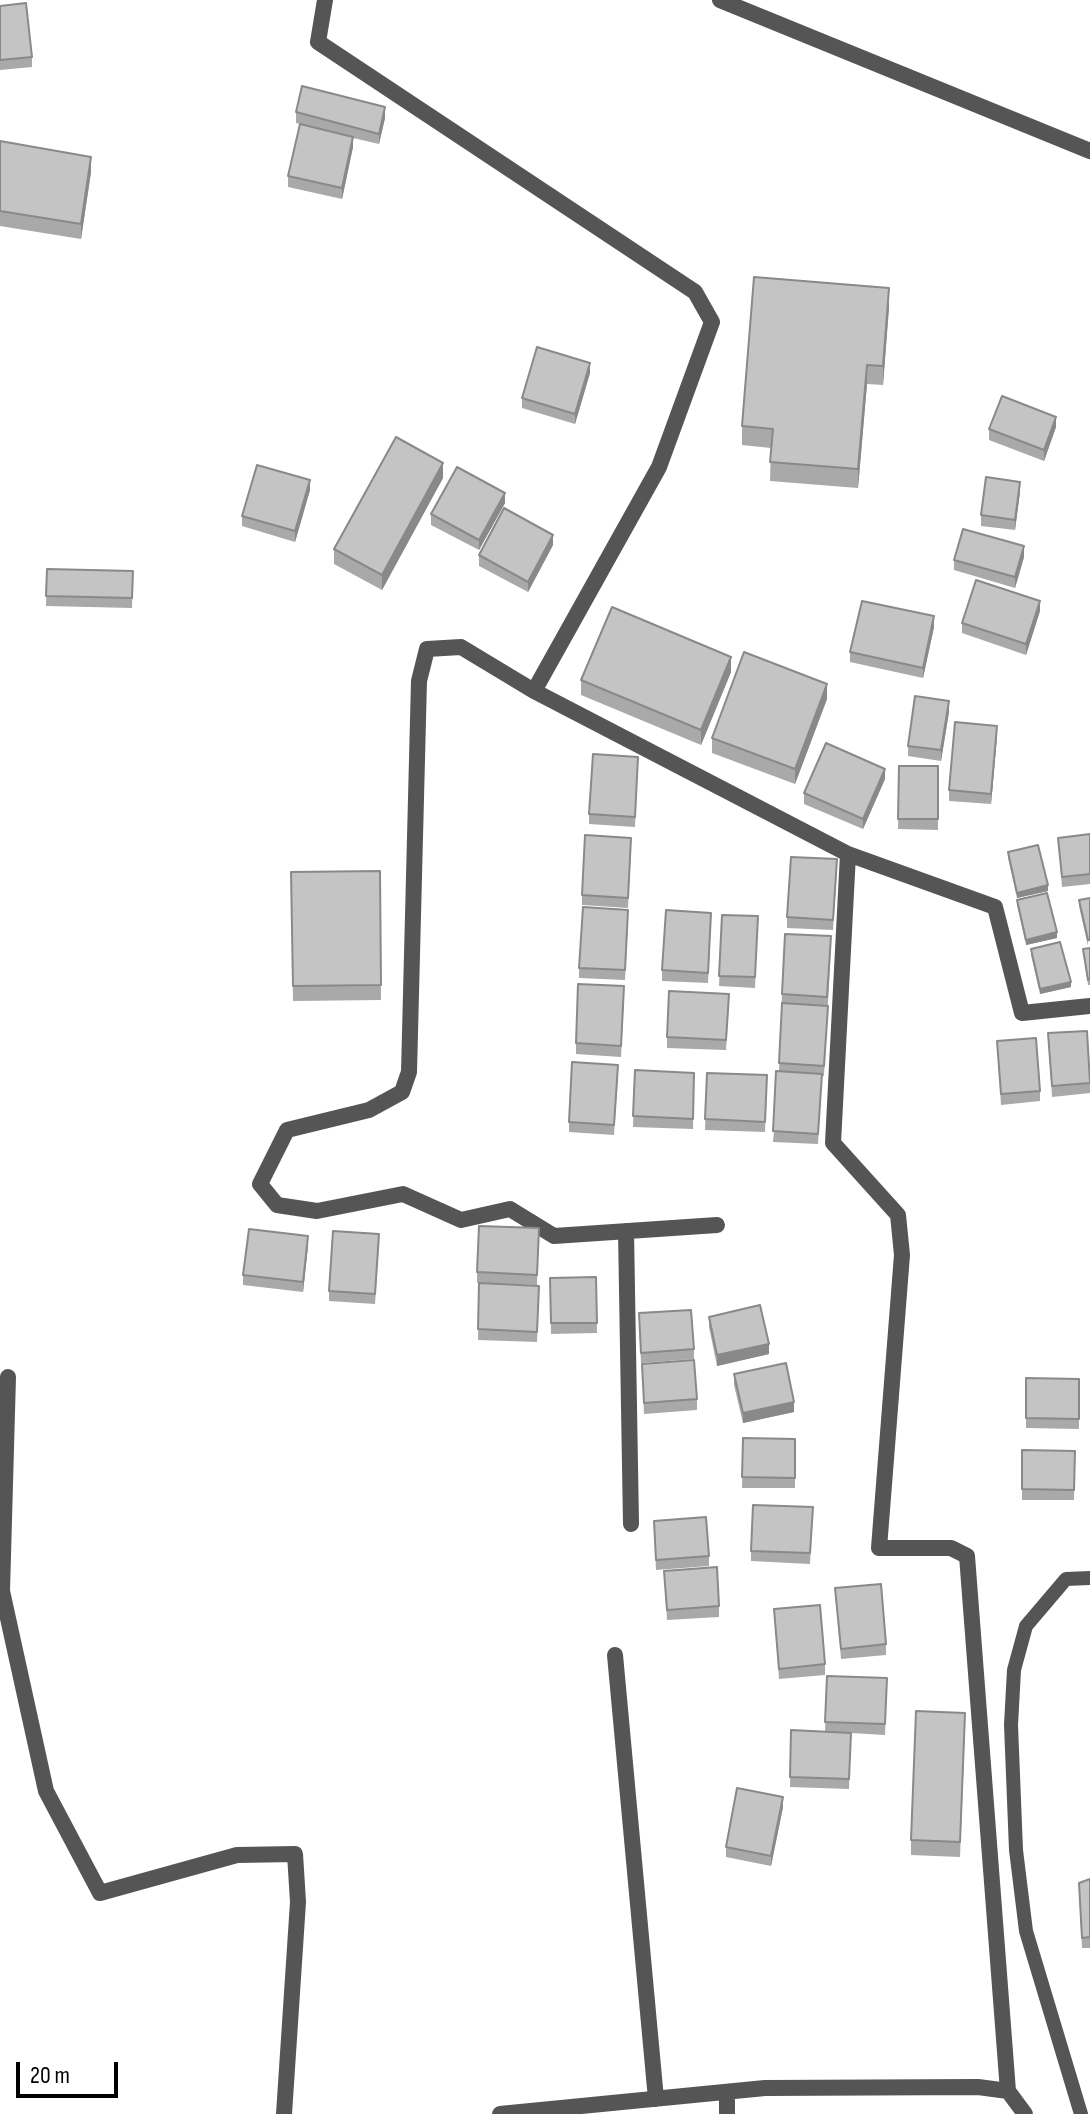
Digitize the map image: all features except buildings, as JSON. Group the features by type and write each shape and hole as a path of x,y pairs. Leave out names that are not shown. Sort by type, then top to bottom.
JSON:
{"street":[{"path":"325,0 318,42 695,292 712,322 659,467 534,691"},
{"path":"720,0 1090,151"},
{"path":"717,1225 554,1236 510,1209 461,1220 403,1194 317,1211 277,1205 260,1184 287,1130 369,1110 402,1092 409,1072 419,681 427,649 461,647 534,691 848,854 995,907 1022,1013 1090,1006"},
{"path":"848,854 833,1143 898,1215 902,1255 879,1548 951,1548 967,1556 1008,2091 1025,2114"},
{"path":"626,1231 631,1524"},
{"path":"8,1377 2,1591 46,1791 100,1893 237,1855 295,1854 298,1902 284,2114"},
{"path":"615,1655 656,2099"},
{"path":"500,2114 765,2088 963,2087 1008,2091"},
{"path":"727,2092 727,2114"}],"lane":[{"path":"1081,2114 1026,1931 1016,1850 1011,1725 1014,1670 1026,1626 1066,1579 1090,1578"}]}
